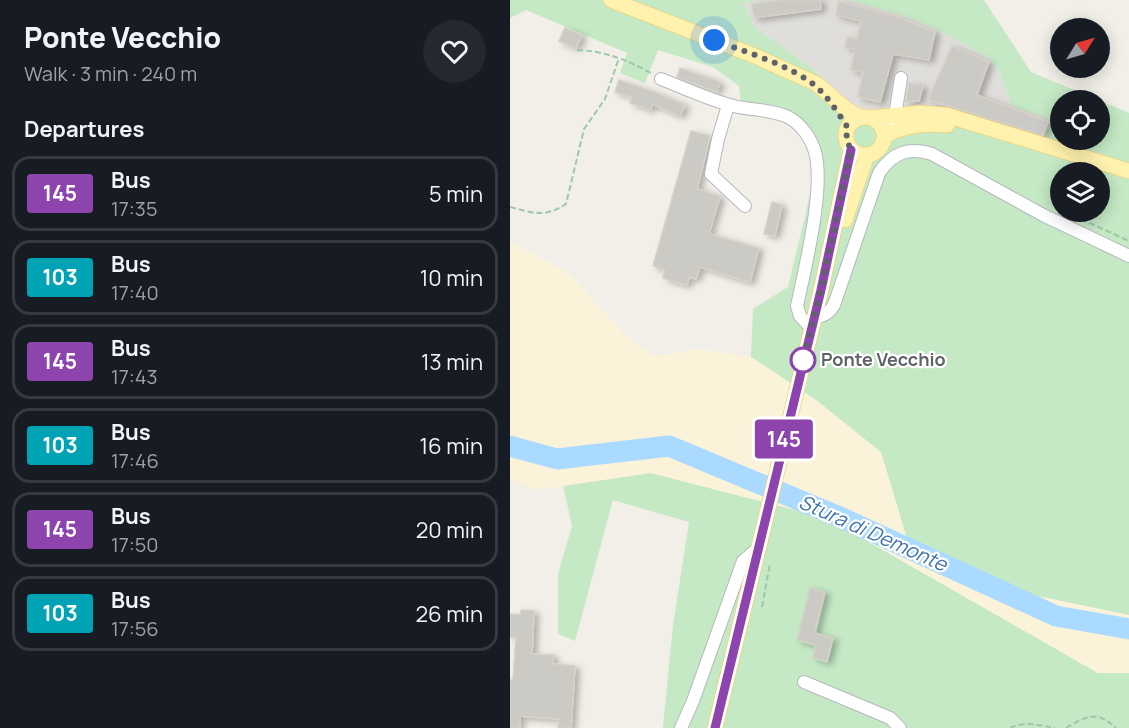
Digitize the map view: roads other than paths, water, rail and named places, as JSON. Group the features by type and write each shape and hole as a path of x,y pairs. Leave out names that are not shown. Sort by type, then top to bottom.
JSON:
{"main road":[{"path":"611,0 755,56 817,84 846,109 880,125 886,135"},
{"path":"811,82 831,103 848,128"},
{"path":"982,127 922,124 906,127 886,135 881,147 873,154 867,155 851,150 846,139 848,128 855,120 895,114 946,115 1129,171"},
{"path":"715,728 821,290 851,150"},
{"path":"821,290 867,155"}],"street":[{"path":"886,135 893,125 902,78"},
{"path":"662,79 728,105 759,108 789,118 801,126 815,150 817,189 810,244 797,306 801,316 812,323 830,311 834,305 879,173 886,162 896,154 908,150 920,150 932,154 1043,215 1129,256"},
{"path":"728,105 711,174 745,206"},
{"path":"681,728 693,701 743,561 757,549"},
{"path":"804,682 890,718 900,728"}],"waterway":[{"name":"Stura di Demonte","path":"510,446 557,459 669,446 842,518 1056,616 1129,629"}],"place":[{"name":"Ponte Vecchio","path":"803,360"}]}
